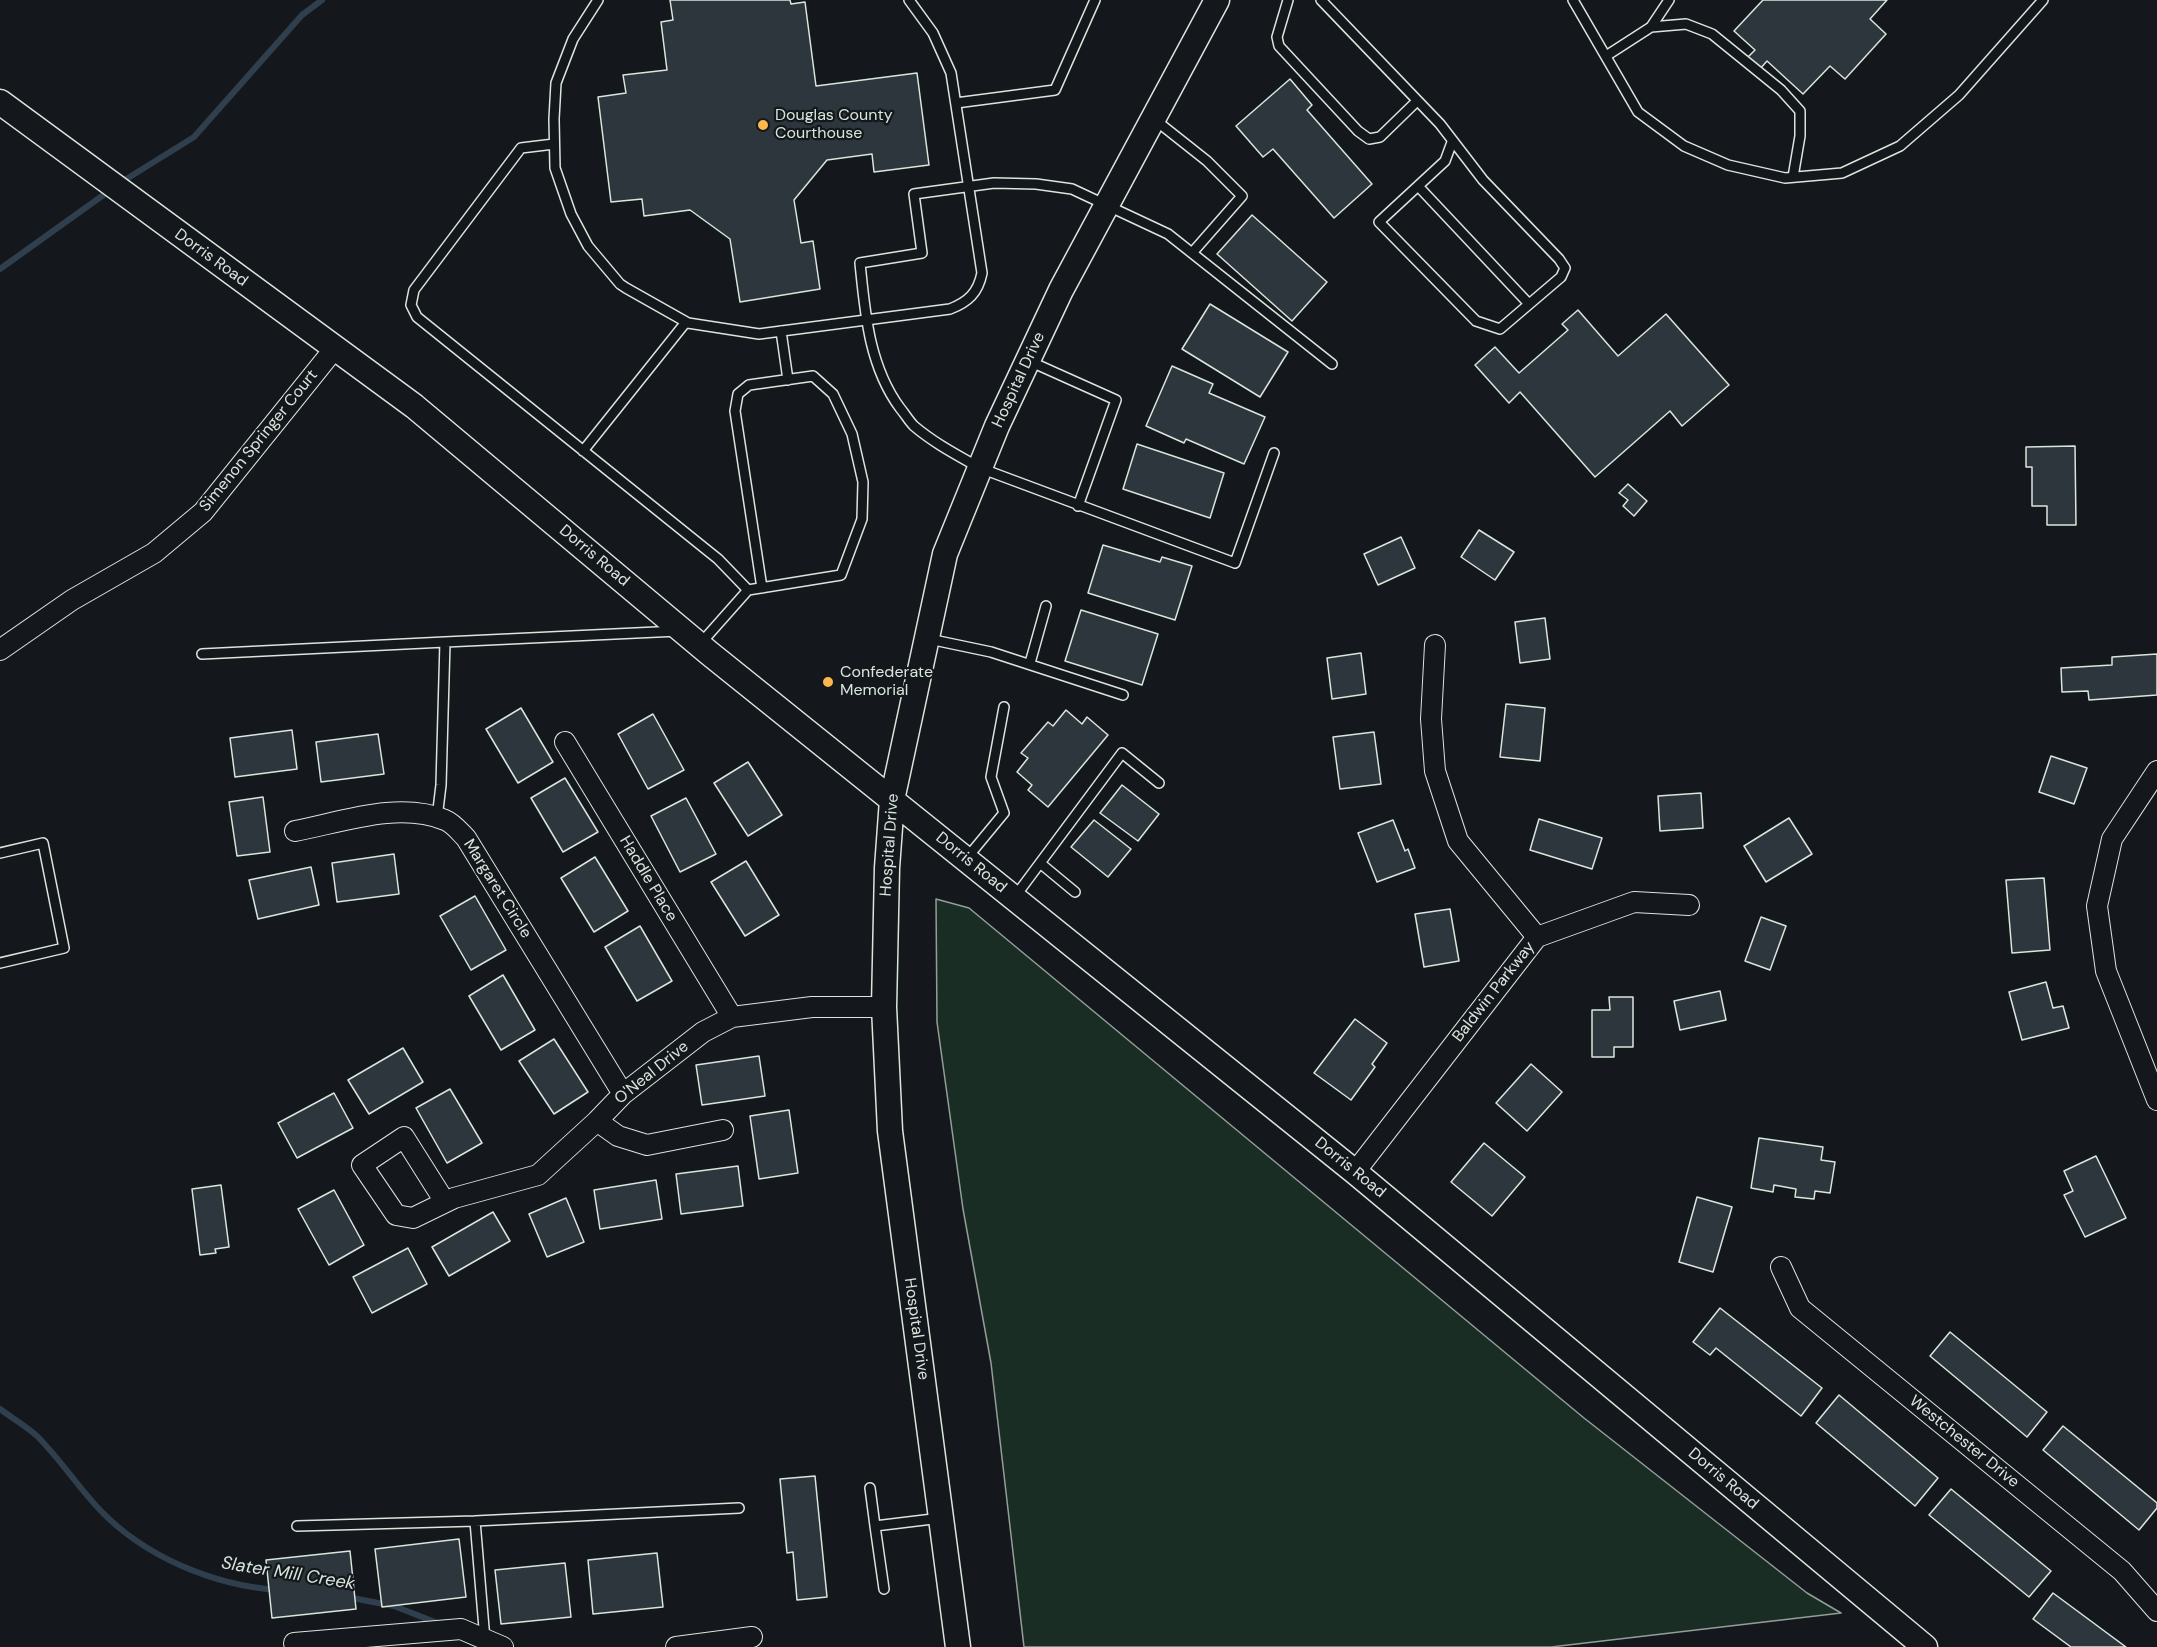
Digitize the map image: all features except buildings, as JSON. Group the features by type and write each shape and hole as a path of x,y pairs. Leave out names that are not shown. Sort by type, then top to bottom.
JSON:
{"street":[{"name":"Hospital Drive","path":"958,1647 890,1131 884,1007 887,868 892,800 945,554 980,468 1061,290 1217,0"},
{"name":"Dorris Road","path":"0,102 414,406 691,638 1355,1172 1925,1647"},
{"name":"Simenon Springer Court","path":"0,650 72,600 154,553 202,512 335,348"},
{"path":"1435,645 1431,719 1435,771 1458,841 1537,937"},
{"name":"Haddle Place","path":"565,742 732,1017"},
{"path":"2157,771 2112,839 2097,906 2106,971 2157,1100"},
{"name":"Margaret Circle","path":"295,831 389,813 417,812 447,821 466,838 622,1095"},
{"name":"Baldwin Parkway","path":"1355,1172 1537,937 1634,902 1689,905"},
{"name":"O'Neal Drive","path":"445,1202 538,1175 622,1095 703,1032 732,1017 812,1007 884,1007"},
{"path":"597,1121 618,1136 647,1145 723,1130"},
{"name":"Westchester Drive","path":"1781,1267 1800,1308 2122,1570 2157,1611"},
{"path":"294,1643 461,1629 494,1643"},
{"path":"676,1647 752,1637"}],"lane":[{"path":"598,0 573,39 556,83 555,168 571,214 588,246 620,284 686,322 759,334 950,309 963,304 980,284 982,273 951,73 933,33 909,0"},
{"path":"956,103 1055,90 1095,0"},
{"path":"1288,0 1277,37 1279,46 1358,132 1369,139 1380,137 1418,101"},
{"path":"1321,0 1440,124 1484,180 1565,268 1561,277 1500,329 1476,321 1379,222 1445,161 1452,142"},
{"path":"1573,0 1638,112 1684,146 1728,165 1785,178 1842,173 1900,146 1959,95 2043,0"},
{"path":"1606,56 1652,27 1669,0"},
{"path":"1652,27 1686,24 1712,34 1781,90 1800,111 1800,136 1793,177"},
{"path":"1154,119 1207,161 1242,196 1192,253"},
{"path":"554,144 521,148 414,290 411,305 417,317 718,560 748,590"},
{"path":"1275,453 1235,563 980,468 943,447 912,424 889,393 875,357 866,320 860,263 922,253 914,194 994,183 1048,185 1072,189 1168,234 1332,364"},
{"path":"1418,186 1529,304"},
{"path":"583,451 686,322"},
{"path":"782,331 788,380"},
{"path":"1028,361 1116,400 1078,506"},
{"path":"202,654 445,642 691,638 748,590 762,588 841,575 862,519 863,483 852,434 833,394 813,376 750,386 738,394 735,411 762,588"},
{"path":"1030,663 1046,606"},
{"path":"927,638 1030,663 1123,694"},
{"path":"437,818 441,785 445,642"},
{"path":"966,860 1004,813 991,777 1005,707"},
{"path":"1014,898 1122,753 1159,783"},
{"path":"0,853 43,843 64,948 0,963"},
{"path":"1040,863 1076,892"},
{"path":"870,1488 884,1588"},
{"path":"297,1526 475,1521 739,1508"},
{"path":"875,1526 941,1518"},
{"path":"475,1521 494,1643"}],"green space":[{"path":"936,899 969,908 1584,1418 1807,1593 1841,1613 1551,1647 1024,1647 991,1363 963,1209 937,1022"}],"waterway":[{"path":"120,183 194,137 302,15 322,0"},
{"path":"0,269 109,191"},
{"name":"Slater Mill Creek","path":"0,1409 37,1436 100,1510 138,1542 181,1566 205,1575 229,1582 277,1590"},
{"name":"Slater Mill Creek","path":"347,1597 394,1606 440,1624"}],"place":[{"name":"Douglas County Courthouse","path":"763,125"},
{"name":"Confederate Memorial","path":"828,682"}]}
